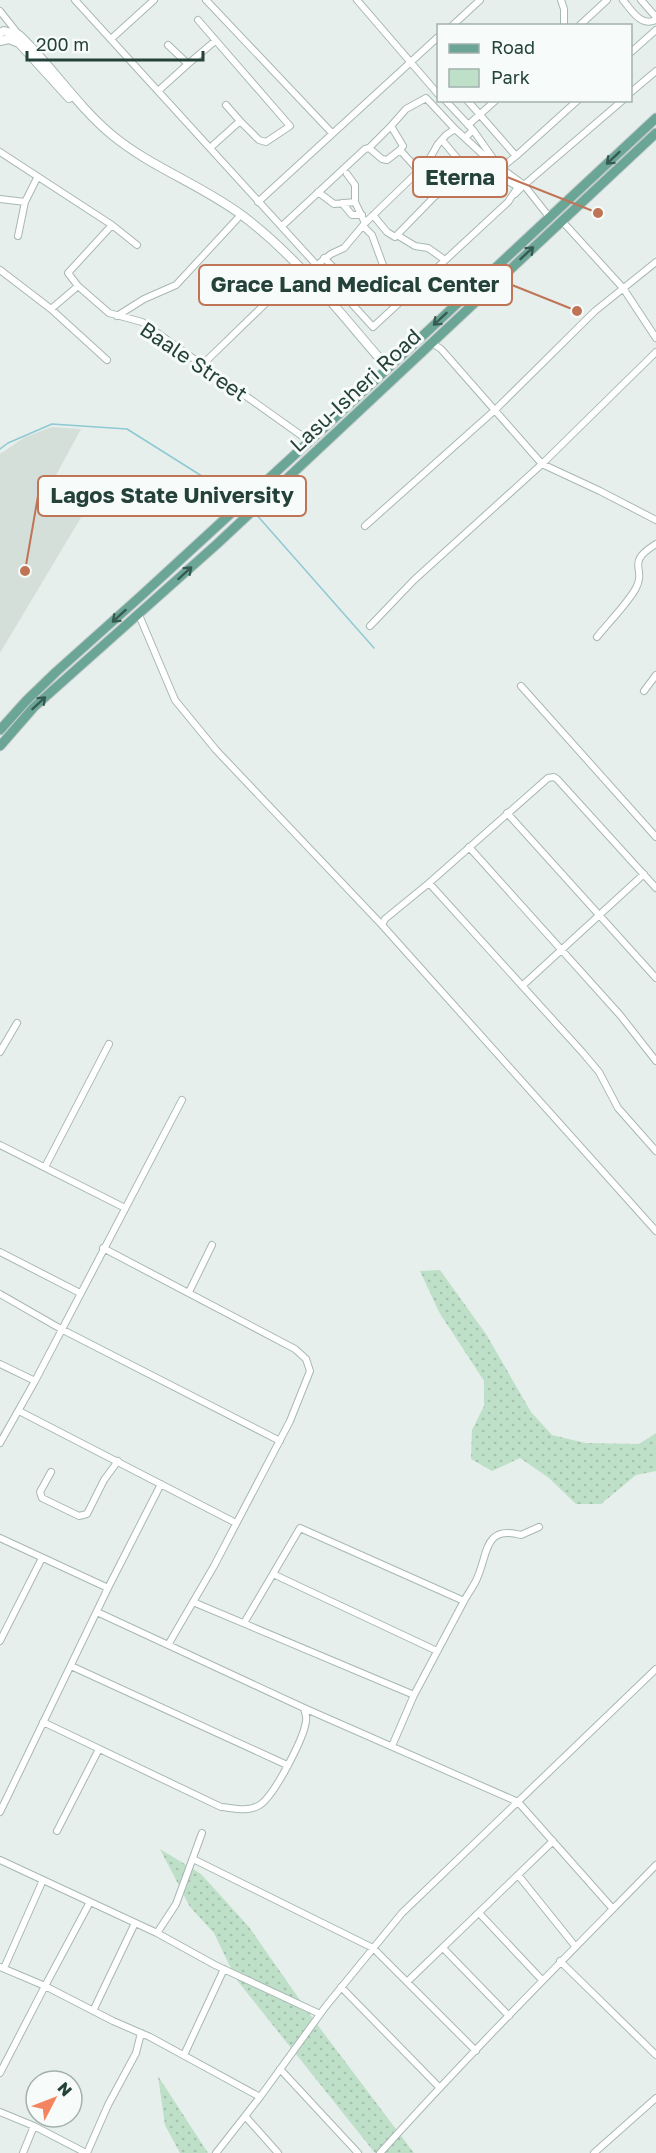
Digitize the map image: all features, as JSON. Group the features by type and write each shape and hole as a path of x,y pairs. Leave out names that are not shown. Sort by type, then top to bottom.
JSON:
{"main road":[{"name":"Lasu-Isheri Road","path":"0,730 56,672 387,369 656,118"},
{"path":"647,126 655,134"},
{"name":"Lasu-Isheri Road","path":"0,746 34,707 139,615 655,134"}],"street":[{"path":"75,0 373,327 524,185 621,102"},
{"path":"111,39 154,0"},
{"path":"206,0 332,133"},
{"path":"357,0 437,93"},
{"path":"454,24 480,0"},
{"path":"561,0 564,9 564,24"},
{"path":"581,24 607,0"},
{"path":"623,0 642,21 651,22 656,19 641,0"},
{"path":"0,11 97,122 111,134 131,150 226,205 260,229 296,264 387,369"},
{"path":"198,20 290,126 266,142 259,140 226,105"},
{"path":"632,51 656,30"},
{"path":"0,33 4,31 19,35"},
{"path":"258,202 437,38"},
{"path":"0,41 9,39 20,43 93,125 128,154 258,232 387,369"},
{"path":"158,91 215,41"},
{"path":"168,45 188,64"},
{"path":"632,91 656,71"},
{"path":"282,226 362,150 369,148 406,109 426,98 455,129 504,174 508,181 518,187 508,201"},
{"path":"447,102 470,127 501,168 524,185 549,218"},
{"path":"469,102 516,156"},
{"path":"465,138 480,114 494,102"},
{"path":"501,168 576,102"},
{"path":"210,148 240,121"},
{"path":"369,148 382,159 387,160 400,150 403,146 391,126"},
{"path":"316,265 324,258 344,248 364,224 427,163 442,140 455,129"},
{"path":"373,215 391,236 397,235 435,196 451,189 463,175 462,164 442,140"},
{"path":"400,150 435,196"},
{"path":"0,152 112,225 137,245"},
{"path":"347,174 355,184 354,202 372,235 387,276 405,297"},
{"path":"18,236 25,202 37,178"},
{"path":"318,192 334,204 354,202"},
{"path":"0,199 25,202"},
{"path":"342,203 352,215 362,215"},
{"path":"117,316 144,299 176,285 238,218"},
{"path":"562,221 622,288 656,338"},
{"path":"51,309 78,286 68,273 112,225"},
{"path":"397,235 415,246 428,248 445,260"},
{"path":"324,258 352,286"},
{"path":"365,526 495,410 595,311 656,262"},
{"path":"202,365 268,301 293,268"},
{"path":"0,270 51,309 107,360"},
{"name":"Baale Street","path":"78,286 109,313 142,322 309,441"},
{"path":"432,343 441,349 542,465 628,504 656,520"},
{"path":"370,626 414,580 542,465 656,352"},
{"path":"597,637 636,588 638,559 656,544"},
{"path":"139,615 176,700 191,721 382,925 656,1231"},
{"path":"644,691 656,675"},
{"path":"521,686 656,837"},
{"path":"382,925 385,919 429,883 541,782 554,777 656,888"},
{"path":"507,813 656,978"},
{"path":"469,847 620,1015 656,1061"},
{"path":"522,986 644,874"},
{"path":"429,883 584,1053 599,1072 618,1108 656,1151"},
{"path":"0,1052 17,1023"},
{"path":"45,1167 109,1044"},
{"path":"0,1443 3,1432 19,1411 182,1100"},
{"path":"0,1145 125,1208"},
{"path":"189,1292 213,1245"},
{"path":"103,1248 295,1349 306,1359 310,1371 280,1441 168,1645"},
{"path":"0,1252 80,1293"},
{"path":"0,1294 61,1329 280,1441"},
{"path":"0,1364 35,1381"},
{"path":"19,1411 236,1523"},
{"path":"51,1472 40,1492 42,1498 79,1516 87,1514 104,1480 118,1461"},
{"path":"0,1812 108,1588 162,1484"},
{"path":"392,1746 414,1695 478,1577 485,1551 497,1535 508,1531 521,1535 539,1527"},
{"path":"244,1623 300,1528 464,1601"},
{"path":"0,1538 108,1588"},
{"path":"0,1641 42,1558"},
{"path":"273,1574 437,1650"},
{"path":"193,1602 414,1695"},
{"path":"97,1612 304,1708 518,1802 613,1909"},
{"path":"71,1666 287,1765"},
{"path":"216,2153 320,2014 402,1913 656,1669"},
{"path":"43,1722 221,1807 243,1809 258,1806 269,1798 298,1746 307,1720 304,1708"},
{"path":"57,1831 99,1749"},
{"path":"157,1933 176,1904 202,1833"},
{"path":"407,1982 553,1841"},
{"path":"193,1859 374,1948 476,2051"},
{"path":"0,1860 157,1933 224,1969 320,2014"},
{"path":"380,2153 560,1960 656,1865"},
{"path":"650,1871 656,1878"},
{"path":"518,1875 575,1946"},
{"path":"43,1880 2,1967 141,2033 260,2097"},
{"path":"0,2073 90,1902"},
{"path":"479,1913 542,1980"},
{"path":"93,2011 135,1923"},
{"path":"442,1948 509,2016"},
{"path":"560,1960 656,2055"},
{"path":"184,2055 224,1969"},
{"path":"341,1988 440,2087"},
{"path":"40,2129 86,2153 136,2053 141,2033"},
{"path":"280,2069 358,2153"},
{"path":"594,2153 656,2098"},
{"path":"0,2112 24,2122"},
{"path":"245,2116 278,2153"},
{"path":"23,2153 33,2129"}],"shaded area":[{"path":"52,427 81,429 56,475 98,489 0,653 0,454 25,437"}],"green space":[{"path":"440,1270 486,1334 531,1412 552,1435 585,1443 639,1444 656,1433 656,1471 636,1475 601,1504 576,1504 549,1478 520,1458 492,1471 471,1459 472,1430 484,1406 484,1381 439,1312 420,1271"},
{"path":"160,1849 201,1874 249,1927 316,2023 414,2153 375,2153 236,1979 214,1933 190,1907"},
{"path":"158,2076 208,2153 180,2153 165,2125"}],"waterway":[{"path":"0,449 8,443 52,424 127,429 240,500"},
{"path":"255,513 374,648"}],"place":[{"name":"Eterna","path":"598,213"},
{"name":"Grace Land Medical Center","path":"577,311"},
{"name":"Lagos State University","path":"25,571"}]}
